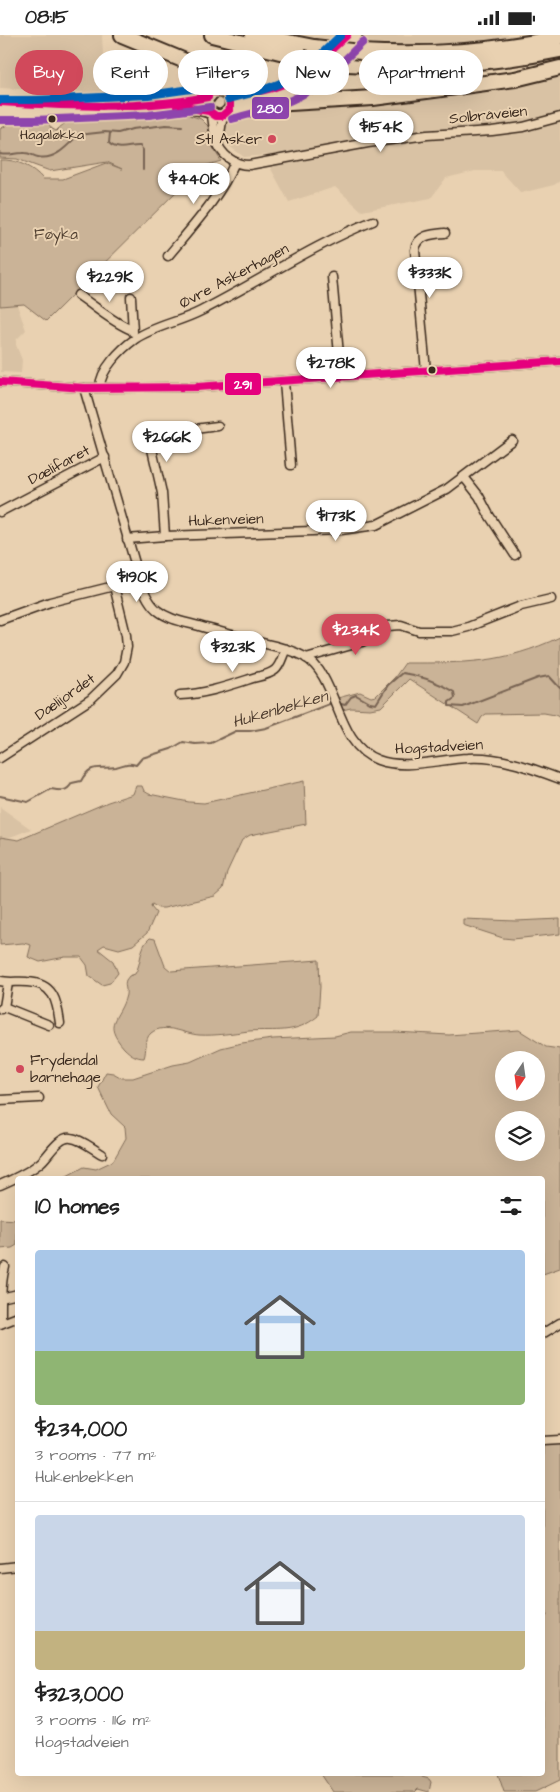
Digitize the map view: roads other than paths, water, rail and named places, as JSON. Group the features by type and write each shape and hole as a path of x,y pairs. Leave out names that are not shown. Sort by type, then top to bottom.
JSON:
{"highway":[{"path":"122,35 178,58"},
{"path":"212,35 304,58 347,64 458,65 560,50"},
{"path":"254,35 314,47 361,52 413,54 456,53 560,37"},
{"path":"249,104 320,102 399,95 515,79 560,68"}],"main road":[{"path":"268,91 287,84 308,71 347,35"},
{"path":"0,110 44,111 86,107 165,105 210,112 216,116 222,116 228,111 301,84 315,74 356,35"},
{"path":"165,105 189,95"},
{"path":"206,95 206,104 210,112"},
{"path":"228,95 231,101 228,111"},
{"path":"0,103 86,107"}],"street":[{"path":"218,145 222,121 228,111"},
{"path":"168,256 206,208 228,177 235,162 227,157 216,141 214,121 210,112"},
{"name":"Solbråveien","path":"235,162 242,165 253,165 368,143 428,135 523,127 560,117"},
{"name":"Øvre Askerhagen","path":"100,387 102,376 124,349 137,338 199,312 317,248 373,221"},
{"path":"426,371 415,250 416,245 425,236 445,233"},
{"path":"332,277 341,377"},
{"path":"78,295 100,309 110,319 132,330"},
{"path":"131,297 132,330 137,338"},
{"path":"0,382 84,388 165,388 284,382 560,361"},
{"path":"284,382 291,465"},
{"name":"Hogstadveien","path":"84,388 138,577 148,599 156,609 174,620 286,649 306,658 324,679 344,725 356,746 377,760 393,764 494,758 523,765 560,779"},
{"path":"165,536 162,493 152,449 154,441 164,433 218,426"},
{"name":"Hukenveien","path":"127,539 165,536 335,531 376,525 447,489 512,440"},
{"name":"Dælifaret","path":"0,512 105,457"},
{"path":"464,477 479,496 489,515 516,555"},
{"path":"0,620 138,577"},
{"name":"Dælijordet","path":"0,758 83,704 117,674 124,661 127,647 126,635 114,586"},
{"path":"306,658 362,642 381,630 396,625 406,626 419,631 452,631 468,627 521,606 551,599"},
{"path":"180,695 195,695 267,674 275,670 286,649"},
{"path":"49,1025 2,1008 4,982 34,983 52,992 56,998 60,1023"},
{"path":"0,1099 39,1098"},
{"path":"17,1176 41,1162 58,1143 68,1138 72,1138 102,1154"},
{"path":"0,1185 15,1177"},
{"path":"2,1272 1,1323 15,1318"},
{"path":"1,1298 15,1295"},
{"path":"545,1332 560,1323"},
{"path":"545,1441 560,1440"},
{"path":"0,1568 15,1566"}],"waterway":[{"path":"0,154 25,153 44,158 61,151 78,135 105,132 118,133 132,129 166,125 182,126"},
{"path":"110,133 109,143 113,146 120,148 140,146 143,150 143,170"},
{"name":"Hukenbekken","path":"337,703 345,705 351,697 356,695 370,703 376,704 388,685 402,673 429,680 454,692 455,698 449,702 449,706 463,707 538,678 549,676 560,688"},
{"name":"Hukenbekken","path":"0,796 28,802 51,789 66,789 72,783 81,781 88,771 92,769 128,764 136,765 142,758 171,749 183,742 195,744 211,743 236,731 266,728 332,703"}],"place":[{"name":"Hagaløkka","path":"52,119"},
{"name":"St1 Asker","path":"272,139"},
{"name":"Frydendal barnehage","path":"20,1069"}],"park label":[{"name":"Føyka","path":"56,234"}]}
